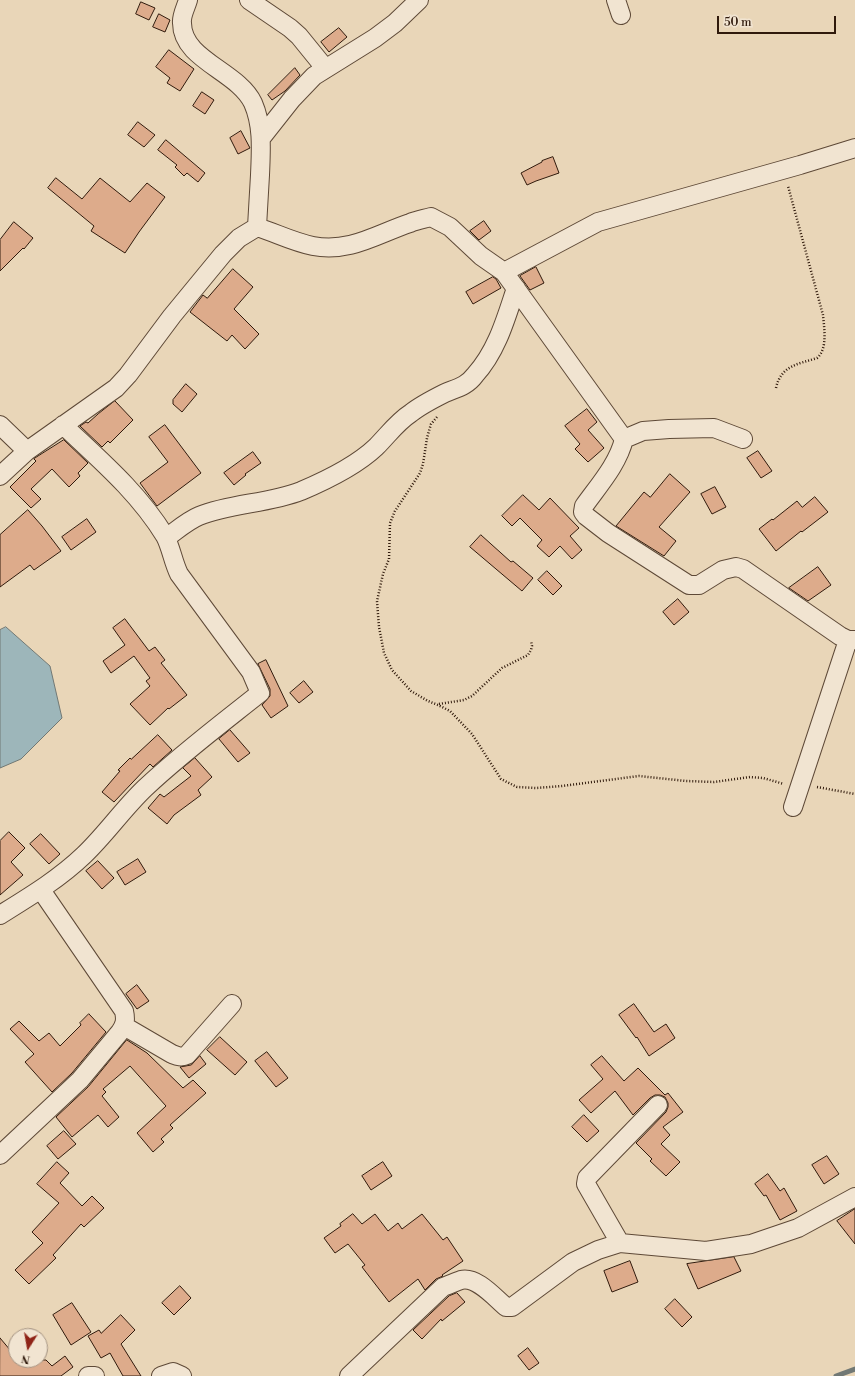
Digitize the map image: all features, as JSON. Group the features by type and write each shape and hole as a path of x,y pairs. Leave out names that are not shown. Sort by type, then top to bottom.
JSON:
{"street":[{"path":"188,0 181,22 182,34 188,44 199,55 228,76 243,90 252,102 258,118 262,137 257,227"},
{"path":"248,0 290,28 299,36 326,68"},
{"path":"262,137 292,99 314,76 375,38 395,23 419,0"},
{"path":"504,272 598,222 783,170 855,148"},
{"path":"257,227 293,241 314,246 332,247 350,246 365,242 410,223 431,217 450,227 481,256 504,272 624,439 621,451 615,463 584,506 583,512 586,516 608,533 689,585 698,585 723,570 736,567 743,569 852,640 793,807"},
{"path":"0,476 27,451 116,388 128,375 172,316 223,254 239,238 257,227"},
{"path":"166,538 197,517 213,511 280,498 302,490 340,472 358,461 377,446 394,426 410,413 428,401 468,383 486,361 496,343 516,288"},
{"path":"0,425 27,451"},
{"path":"0,915 41,890 83,856 146,787 196,744 260,693 251,672 179,574 166,538 151,515 125,484 63,426"},
{"path":"624,439 643,431 669,428 714,428 743,439"},
{"path":"0,1155 80,1080 120,1032 124,1026 126,1018 124,1011 41,890"},
{"path":"124,1026 172,1054 184,1057 232,1004"},
{"path":"620,1243 586,1184 586,1181 587,1178 658,1105"},
{"path":"349,1376 444,1287 462,1280 470,1280 480,1284 506,1307 512,1307 573,1262 598,1250 620,1243 706,1251 751,1244 798,1228 855,1197"},
{"path":"160,1376 173,1372 182,1376"},
{"path":"88,1376 95,1376"}],"path":[{"path":"776,388 778,380 783,372 788,368 817,358 820,356 824,348 822,315 783,170"},
{"path":"439,415 431,424 420,473 390,523 389,559 382,574 377,601 379,627 384,653 392,670 411,691 428,702 438,704 450,711 472,734 501,779 517,787 536,788 562,786 639,776 686,781 714,782 750,777 763,778 788,785"},
{"path":"438,704 464,700 472,696 502,668 528,654 532,650 531,641"},
{"path":"814,787 855,794"}],"water":[{"path":"6,627 50,666 62,718 21,759 0,768 0,630"}],"building":[{"path":"141,2 155,8 149,20 136,14"},
{"path":"159,14 170,20 165,32 153,27"},
{"path":"339,28 347,37 329,52 321,42"},
{"path":"169,50 194,69 180,91 167,83 170,78 156,67"},
{"path":"295,68 300,75 285,91 272,100 268,95"},
{"path":"202,92 214,100 205,114 193,106"},
{"path":"138,122 155,135 144,147 128,135"},
{"path":"241,131 250,148 238,154 230,138"},
{"path":"166,140 205,173 198,182 187,173 184,176 175,167 177,165 158,150"},
{"path":"553,157 559,173 527,185 521,173 542,161"},
{"path":"56,178 82,199 100,178 130,202 147,183 165,197 125,253 91,231 94,226 48,188"},
{"path":"484,221 491,231 479,240 470,231"},
{"path":"14,222 33,238 24,249 23,248 0,271 0,240"},
{"path":"536,267 544,283 530,290 520,276"},
{"path":"233,269 253,287 234,309 259,334 245,349 232,335 227,341 190,312 203,295 207,298"},
{"path":"493,277 496,279 501,288 473,304 466,292"},
{"path":"186,384 197,394 182,412 173,404 173,400"},
{"path":"115,401 133,420 110,443 108,441 102,447 80,426 86,422 88,423"},
{"path":"587,409 597,422 588,430 604,448 588,462 575,449 580,444 565,426"},
{"path":"165,425 201,473 157,506 140,483 168,462 149,437"},
{"path":"64,440 88,463 78,473 80,476 69,487 52,469 31,489 41,499 31,508 10,487 36,461 34,459"},
{"path":"758,451 772,471 761,478 747,458"},
{"path":"253,452 261,463 245,474 246,475 234,485 224,473"},
{"path":"670,474 690,492 659,527 676,541 664,556 616,526 644,492 650,497"},
{"path":"715,487 726,507 712,514 701,494"},
{"path":"523,495 539,510 550,498 579,528 570,536 582,550 572,559 560,546 549,557 537,546 542,540 520,518 512,526 502,516"},
{"path":"815,497 828,512 776,551 759,529 797,501 802,507"},
{"path":"28,510 61,551 34,570 30,565 0,587 0,535"},
{"path":"87,519 96,532 71,550 62,537"},
{"path":"481,535 511,562 513,561 533,578 522,591 470,547"},
{"path":"818,567 831,585 808,601 789,588"},
{"path":"547,571 562,586 553,595 538,580"},
{"path":"678,599 689,612 674,625 663,612"},
{"path":"125,619 149,651 155,647 165,660 161,663 187,695 169,709 168,708 150,725 130,704 150,686 146,681 150,678 134,656 111,673 103,661 125,645 113,628"},
{"path":"266,660 288,706 271,718 262,705 270,696 270,689 258,664"},
{"path":"304,681 313,692 299,703 290,693"},
{"path":"230,730 250,753 238,762 219,739"},
{"path":"158,735 172,750 153,767 150,764 114,802 102,792 120,771 118,770"},
{"path":"195,758 212,777 198,790 201,795 174,815 167,824 148,808 160,794 164,797 191,776 183,768"},
{"path":"9,832 25,848 11,862 23,875 0,895 0,841"},
{"path":"41,834 60,854 49,864 30,844"},
{"path":"138,859 146,872 125,885 117,872"},
{"path":"98,861 114,878 102,889 86,871"},
{"path":"137,985 149,1001 137,1009 126,994"},
{"path":"634,1004 654,1032 666,1024 675,1038 649,1056 637,1037 636,1038 619,1015"},
{"path":"89,1014 106,1032 72,1073 52,1092 25,1062 34,1054 10,1029 19,1021 39,1041 49,1033 60,1046 81,1025 80,1023"},
{"path":"220,1037 247,1062 235,1075 207,1050"},
{"path":"127,1040 147,1053 183,1088 193,1080 206,1093 170,1125 173,1128 161,1139 164,1142 153,1152 137,1133 166,1106 130,1066 103,1089 106,1092 102,1096 119,1117 108,1127 98,1115 72,1137 56,1117 88,1087"},
{"path":"267,1052 288,1078 276,1087 255,1061"},
{"path":"200,1056 206,1064 189,1078 180,1067 191,1065"},
{"path":"602,1056 624,1081 638,1068 665,1095 668,1093 683,1112 663,1127 670,1135 661,1144 680,1162 666,1176 650,1161 652,1159 636,1143 666,1112 668,1103 665,1097 655,1095 633,1115 615,1091 591,1113 579,1100 603,1079 591,1065"},
{"path":"584,1115 599,1131 587,1142 572,1127"},
{"path":"64,1131 76,1144 58,1159 47,1146"},
{"path":"827,1156 839,1174 824,1184 812,1165"},
{"path":"57,1162 69,1173 60,1183 82,1206 92,1196 104,1208 84,1227 81,1224 53,1255 56,1258 29,1284 15,1270 43,1243 32,1232 59,1203 37,1184"},
{"path":"383,1162 392,1176 371,1190 362,1176"},
{"path":"768,1174 780,1191 784,1188 797,1211 780,1220 766,1195 764,1196 755,1184"},
{"path":"855,1209 855,1244 837,1221"},
{"path":"353,1214 362,1224 375,1214 388,1231 398,1223 402,1229 422,1214 443,1240 447,1237 463,1261 442,1275 443,1276 436,1279 425,1290 418,1279 389,1302 362,1267 365,1265 348,1244 335,1253 324,1238 341,1226 340,1224"},
{"path":"734,1257 741,1271 698,1289 687,1264"},
{"path":"630,1261 638,1282 612,1292 604,1271"},
{"path":"180,1286 191,1298 174,1315 162,1303"},
{"path":"457,1293 465,1302 442,1321 441,1319 422,1339 413,1330 449,1296"},
{"path":"675,1299 692,1317 682,1327 665,1309"},
{"path":"72,1303 91,1332 71,1345 53,1315"},
{"path":"121,1315 135,1330 121,1344 141,1376 123,1376 110,1353 101,1358 88,1336 99,1330 101,1333"},
{"path":"0,1338 8,1348 8,1368 48,1368 48,1362 52,1366 65,1356 73,1367 61,1376 0,1376"},
{"path":"528,1348 539,1363 529,1370 518,1356"}],"waterway":[{"path":"836,1376 855,1369"}]}
